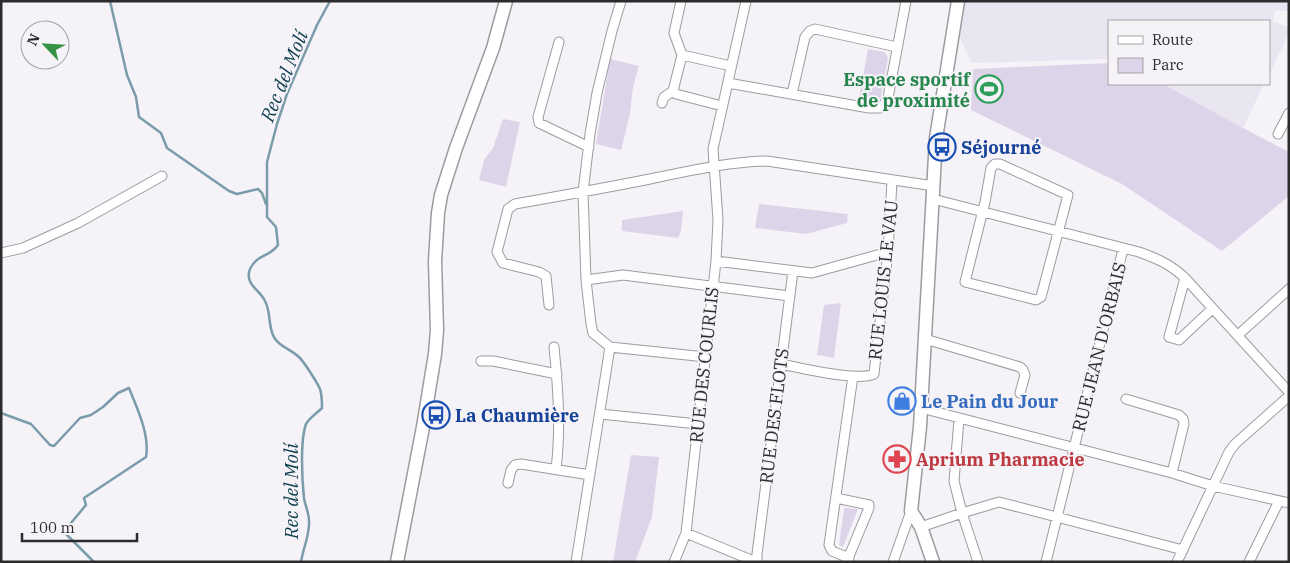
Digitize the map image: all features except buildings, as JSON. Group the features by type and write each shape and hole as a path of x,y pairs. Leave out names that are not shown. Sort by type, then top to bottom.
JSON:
{"main road":[{"path":"936,138 933,114 951,1"},
{"path":"933,562 921,527 912,511 921,408 936,138 958,1"},
{"path":"397,562 435,354 437,330 435,261 441,195 456,148 494,48 504,3"}],"street":[{"path":"621,1 597,93 583,192 586,280 590,324 593,333 610,347 706,357"},
{"path":"662,103 664,97 673,91 682,55 674,33 681,1"},
{"name":"RUE DES COURLIS","path":"674,562 686,533 716,261 718,220 713,148 746,1"},
{"path":"728,83 869,108 881,108 888,98 906,1"},
{"path":"792,94 805,37 810,31 815,29 897,47"},
{"path":"559,42 538,117 539,123 589,147"},
{"path":"682,55 731,66"},
{"path":"673,91 676,94 722,106"},
{"path":"1278,134 1289,113"},
{"path":"549,305 546,276 539,272 503,263 497,252 508,209 515,204 714,166 745,162 767,162 892,181 934,193 982,212 1160,259 1172,266 1185,278 1289,392"},
{"path":"994,164 1000,164 1068,195 1041,297 1036,300 965,282 982,212 991,168 994,164"},
{"path":"1,252 23,248 78,223 162,176"},
{"name":"RUE LOUIS LE VAU","path":"780,364 852,376 868,377 874,374 888,252 892,181"},
{"name":"RUE JEAN D'ORBAIS","path":"1046,562 1123,249"},
{"path":"716,261 812,273 888,252"},
{"name":"RUE DES FLOTS","path":"757,562 793,271"},
{"path":"586,280 623,275 790,296"},
{"path":"1185,278 1169,337 1179,340 1212,309"},
{"path":"1238,335 1289,289"},
{"path":"925,339 1020,367 1024,375 1020,393"},
{"path":"554,347 559,448 556,469"},
{"path":"576,562 610,347"},
{"path":"482,361 493,361 556,374"},
{"path":"836,498 869,505 848,560 832,551 830,545 836,498 852,376"},
{"path":"1177,562 1229,452 1235,444 1289,396"},
{"path":"1126,399 1179,415 1183,419 1184,424 1172,473"},
{"path":"921,408 1172,473 1212,486 1289,503"},
{"path":"600,414 698,424"},
{"path":"959,419 956,437 954,481 978,562"},
{"path":"508,483 514,465 521,464 590,475"},
{"path":"1249,562 1279,501"},
{"path":"921,527 999,502 1183,550"},
{"path":"893,562 912,511"},
{"path":"686,533 757,562"}],"shaded area":[{"path":"963,1 1289,1 1289,11 1275,11 1273,22 1289,27 1289,33 1270,73 1270,20 1108,20 1108,59 972,63 955,28"},
{"path":"1165,85 1264,85 1243,128"}],"green space":[{"path":"868,49 885,52 888,58 881,97 875,102 859,99"},
{"path":"610,59 639,66 621,150 596,144"},
{"path":"1108,63 1108,85 1165,85 1289,152 1289,196 1222,251 1122,184 971,110 973,69"},
{"path":"503,119 520,122 506,187 479,180 484,160 493,148"},
{"path":"759,204 848,214 847,223 806,234 755,228"},
{"path":"683,211 681,231 678,238 622,231 622,220"},
{"path":"841,303 834,358 817,355 824,305"},
{"path":"631,455 659,457 652,517 635,562 613,562"},
{"path":"844,508 858,509 843,547 839,545"}],"waterway":[{"path":"110,1 127,75 136,97 139,117 161,133 167,148 229,191 237,194 258,189 262,193 266,204"},
{"name":"Rec del Molí","path":"301,562 309,526 303,490 304,431 306,424 322,408 321,394 307,367 296,354 275,339 271,331 267,305 251,283 249,274 253,264 278,245 276,227 267,217 267,162 287,94 317,25 330,1"},
{"path":"1,413 31,424 50,445 54,446 80,418 91,415 118,393 129,388 144,431 147,449 146,457 84,498 86,505 66,529 65,533 94,562"}],"place":[{"name":"Espace sportif de proximité","path":"989,89"},
{"name":"Séjourné","path":"942,147"},
{"name":"Le Pain du Jour","path":"902,401"},
{"name":"La Chaumière","path":"436,415"},
{"name":"Aprium Pharmacie","path":"897,459"}]}
